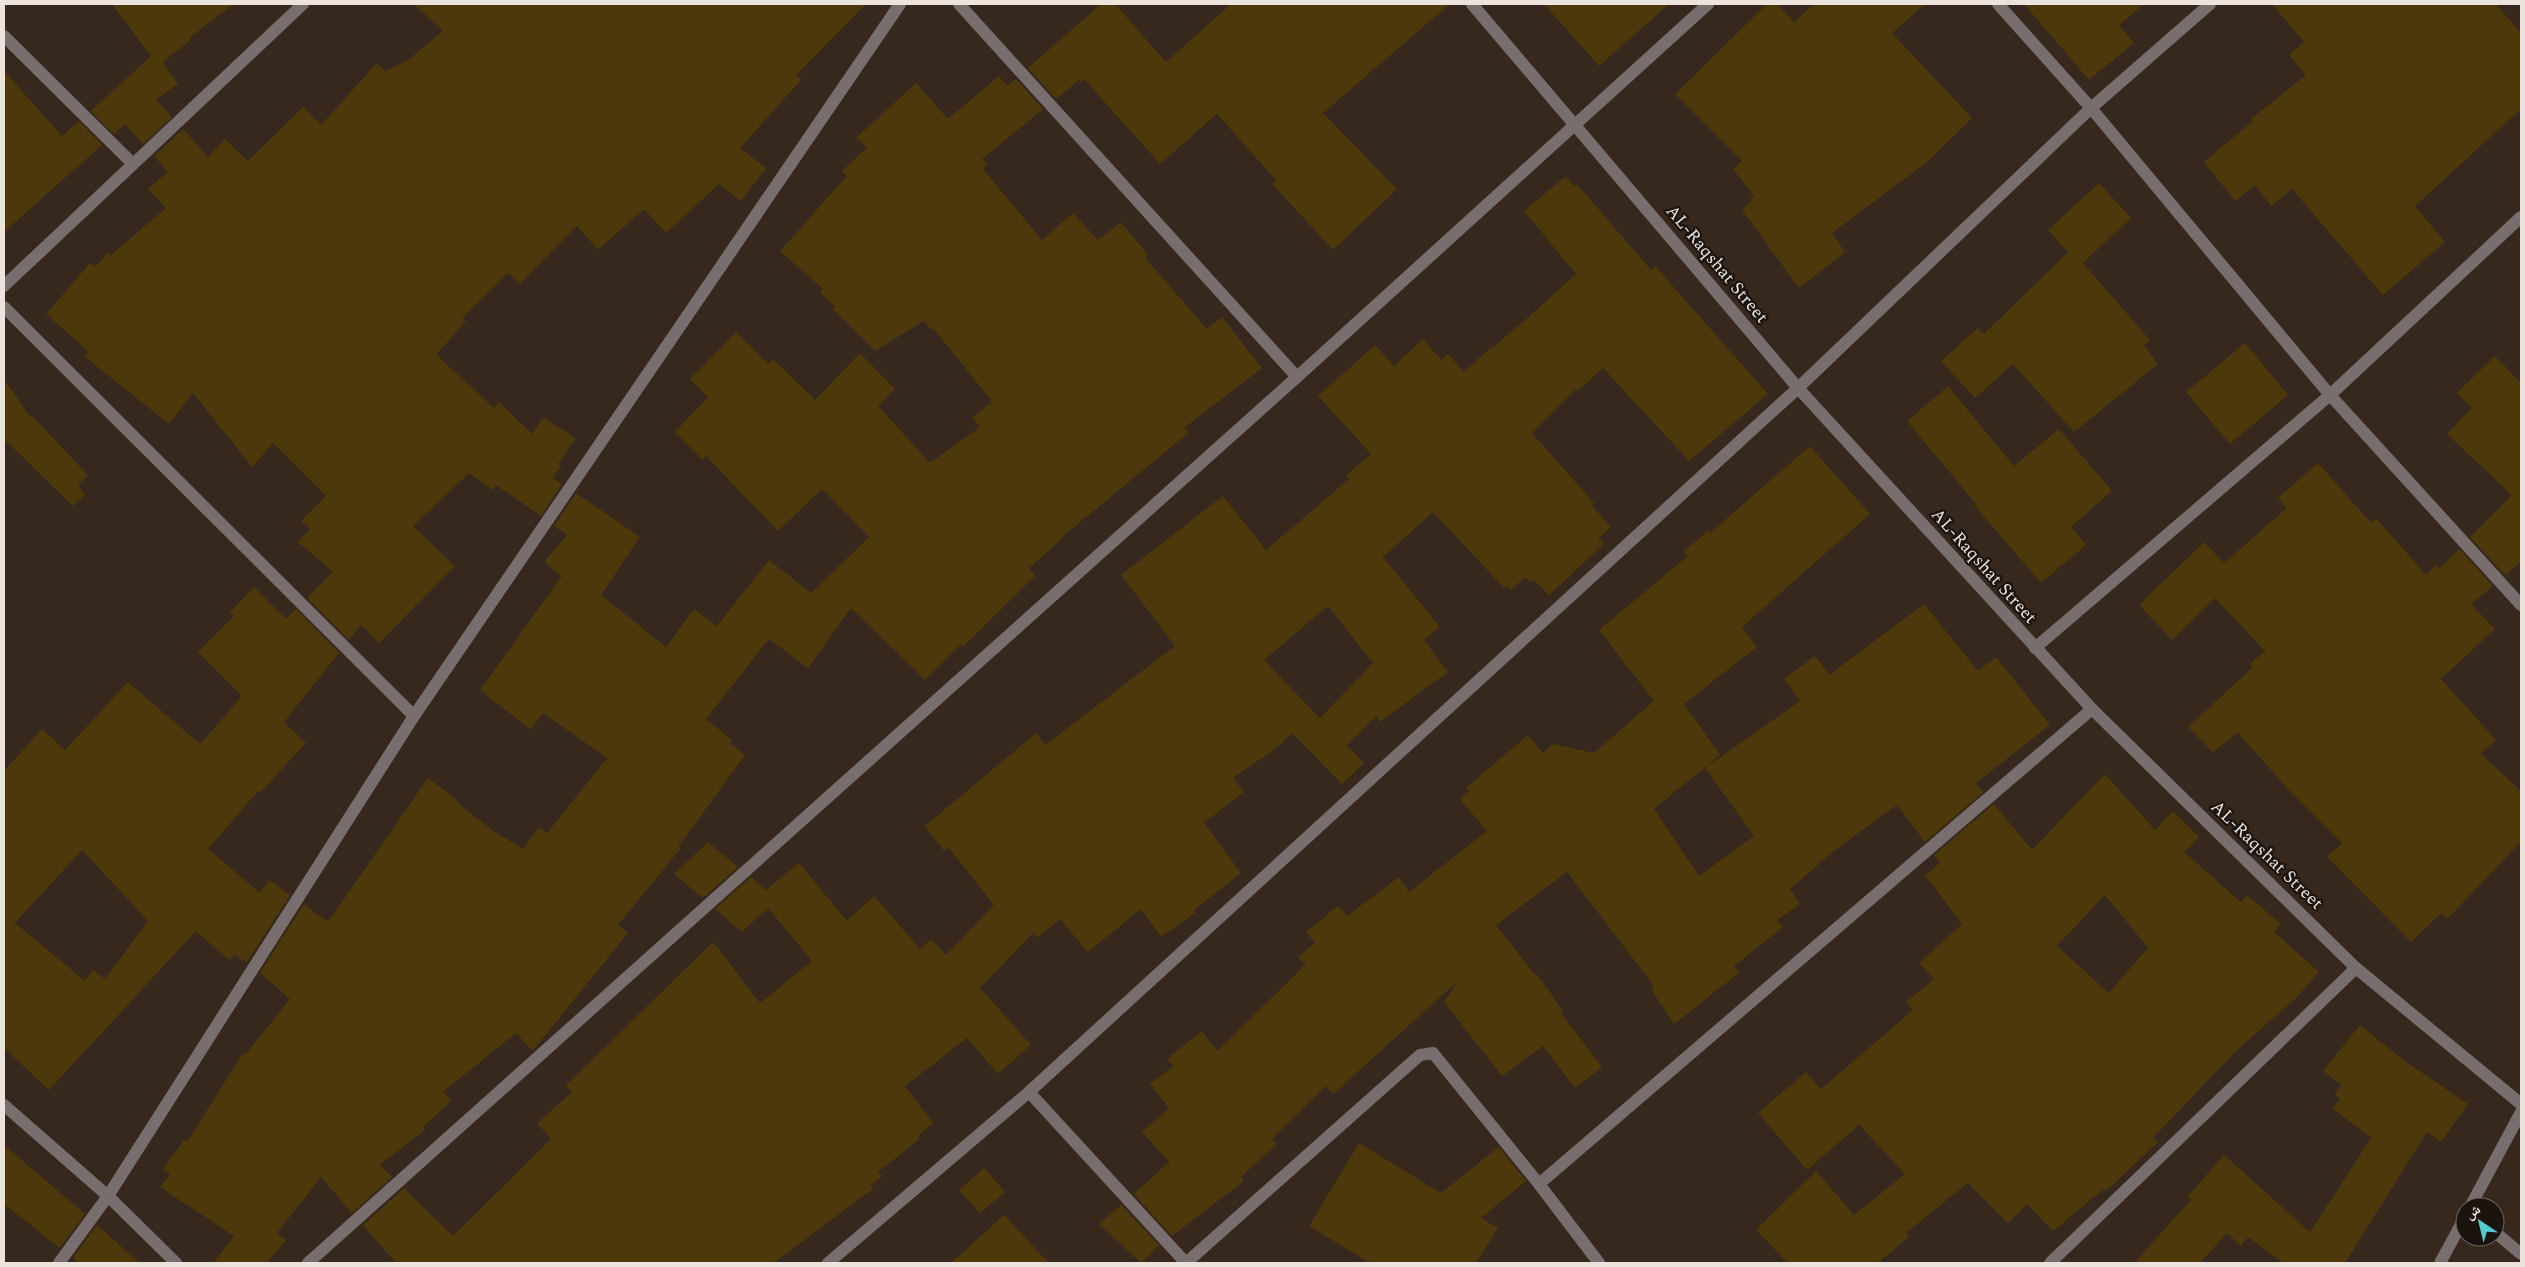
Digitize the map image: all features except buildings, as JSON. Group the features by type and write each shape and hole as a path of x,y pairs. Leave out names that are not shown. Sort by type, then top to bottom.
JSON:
{"street":[{"path":"4,286 303,4"},
{"path":"59,1263 108,1196 414,716 900,4"},
{"path":"959,4 1297,377"},
{"name":"AL-Raqshat Street","path":"1472,4 1798,388 2092,709 2356,968 2521,1104"},
{"path":"308,1263 1297,377 1708,4"},
{"path":"1998,4 2091,108 2330,395 2521,605"},
{"path":"828,1263 1029,1092 1798,388 2091,108 2210,4"},
{"path":"4,36 133,164"},
{"path":"2035,648 2330,395 2521,217"},
{"path":"4,307 414,716"},
{"path":"1539,1184 2092,709"},
{"path":"2050,1263 2356,968"},
{"path":"1029,1092 1186,1263 1420,1055 1432,1053 1443,1064 1539,1184 1599,1263"},
{"path":"4,1105 108,1196 176,1263"},
{"path":"2475,1197 2521,1112"},
{"path":"2440,1263 2455,1235"},
{"path":"2505,1240 2521,1254"}]}
